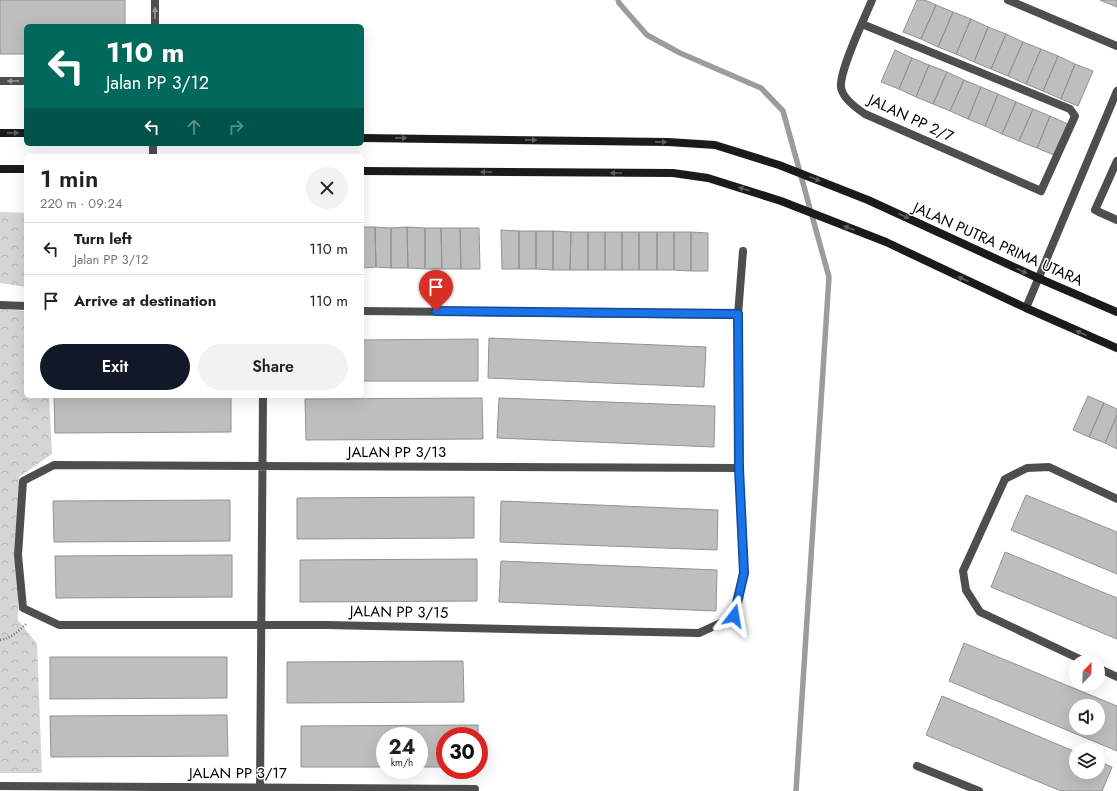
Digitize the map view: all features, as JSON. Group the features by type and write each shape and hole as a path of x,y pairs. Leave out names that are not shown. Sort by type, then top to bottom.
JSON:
{"main road":[{"path":"0,133 24,133"},
{"name":"JALAN PUTRA PRIMA UTARA","path":"364,138 668,142 715,145 779,165 868,200 1038,278 1117,312"},
{"path":"0,168 24,169"},
{"path":"364,171 673,173 708,178 781,201 886,242 1026,308 1117,348"}],"street":[{"path":"155,0 155,24"},
{"name":"JALAN PP 2/7","path":"862,24 1070,109 1075,116 1041,192 865,114 851,104 841,87 843,71 862,24 872,0"},
{"path":"1008,0 1117,46"},
{"path":"0,81 24,81"},
{"path":"1026,308 1117,91"},
{"path":"1117,162 1095,210 1117,220"},
{"path":"739,468 738,314 743,251"},
{"path":"0,305 24,306"},
{"path":"364,311 738,314"},
{"path":"260,789 263,398"},
{"name":"JALAN PP 3/13","path":"36,614 23,608 18,555 23,481 54,465 739,468"},
{"path":"1071,655 980,612 966,590 963,571 1005,479 1027,468 1049,467 1117,499"},
{"name":"JALAN PP 3/15","path":"36,614 60,624 327,625 698,633 734,616 744,573 739,468"},
{"path":"1105,671 1117,677"},
{"path":"917,766 979,791"},
{"name":"JALAN PP 3/17","path":"0,786 260,789 475,789"}],"path":[{"path":"0,640 11,637 19,632 36,614"}],"green space":[{"path":"0,212 24,213 24,287 0,283"},
{"path":"0,309 24,311 24,398 49,398 52,454 19,477 18,620 37,644 42,773 0,773"}],"building":[{"path":"0,0 125,0 125,24 24,24 24,54 0,54"},
{"path":"917,0 925,0 936,5 921,39 903,32"},
{"path":"1100,0 1117,0 1117,7"},
{"path":"936,5 953,12 938,47 921,39"},
{"path":"953,12 971,19 956,54 938,47"},
{"path":"971,19 988,27 974,62 956,54"},
{"path":"988,27 1006,34 991,69 974,62"},
{"path":"1006,34 1023,42 1008,76 991,69"},
{"path":"1023,42 1041,49 1026,84 1008,76"},
{"path":"1041,49 1058,56 1043,91 1026,84"},
{"path":"895,50 912,58 899,89 881,82"},
{"path":"1058,56 1075,64 1061,99 1043,91"},
{"path":"912,58 929,65 916,97 899,89"},
{"path":"1075,64 1093,71 1078,106 1061,99"},
{"path":"929,65 947,72 933,104 916,97"},
{"path":"947,72 964,80 950,111 933,104"},
{"path":"964,80 981,87 968,119 950,111"},
{"path":"981,87 998,94 985,126 968,119"},
{"path":"998,94 1016,102 1002,134 985,126"},
{"path":"1016,102 1033,109 1019,141 1002,134"},
{"path":"1033,109 1050,116 1037,148 1019,141"},
{"path":"1050,116 1068,124 1054,155 1037,148"},
{"path":"364,227 375,227 376,267 364,268"},
{"path":"375,227 391,228 391,268 376,267"},
{"path":"407,227 425,228 425,269 408,268"},
{"path":"407,227 408,268 391,268 391,228"},
{"path":"425,228 441,228 442,269 425,269"},
{"path":"441,228 460,228 461,269 442,269"},
{"path":"460,228 479,228 480,269 461,269"},
{"path":"501,230 519,231 519,269 502,269"},
{"path":"519,231 536,231 536,269 519,269"},
{"path":"536,231 553,231 553,270 536,269"},
{"path":"553,231 571,232 570,270 553,270"},
{"path":"571,232 588,232 588,270 570,270"},
{"path":"588,232 605,232 605,270 588,270"},
{"path":"605,232 622,232 622,270 605,270"},
{"path":"622,232 639,232 639,270 622,270"},
{"path":"639,232 657,232 657,270 639,270"},
{"path":"657,232 674,232 674,270 657,270"},
{"path":"674,232 691,232 691,271 674,270"},
{"path":"691,232 708,233 708,271 691,271"},
{"path":"489,338 706,347 704,387 488,378"},
{"path":"478,339 478,381 364,381 364,340"},
{"path":"1088,396 1104,403 1089,437 1073,430"},
{"path":"54,398 231,398 231,432 55,433"},
{"path":"482,398 483,439 306,440 305,399"},
{"path":"499,398 715,406 714,447 497,438"},
{"path":"1104,403 1117,409 1117,415 1105,443 1089,437"},
{"path":"1117,415 1117,449 1105,443"},
{"path":"1026,495 1117,532 1117,574 1011,530"},
{"path":"474,497 474,538 297,539 297,498"},
{"path":"230,500 230,541 54,542 53,501"},
{"path":"501,501 718,510 717,550 500,542"},
{"path":"1005,552 1117,598 1117,639 991,587"},
{"path":"232,555 232,597 56,598 55,556"},
{"path":"477,559 477,601 300,602 300,560"},
{"path":"501,561 717,570 716,611 499,602"},
{"path":"964,643 1069,686 1069,691 1081,691 1100,699 1069,699 1069,731 949,681"},
{"path":"50,657 227,657 227,698 50,699"},
{"path":"463,661 464,702 287,703 287,662"},
{"path":"942,696 1069,749 1069,779 1105,779 1105,764 1112,767 1102,791 1061,791 926,735"},
{"path":"1105,701 1117,706 1117,751 1105,746 1105,743 1098,743 1079,735 1105,735"},
{"path":"227,715 228,756 51,757 50,716"},
{"path":"478,725 478,727 436,727 436,767 428,767 428,727 376,727 376,767 301,767 301,726"}],"waterway":[{"path":"618,0 647,35 680,53 761,88 783,111 829,277 796,791"}],"route":[{"path":"436,311 738,314 739,468 744,573 734,616"}]}
